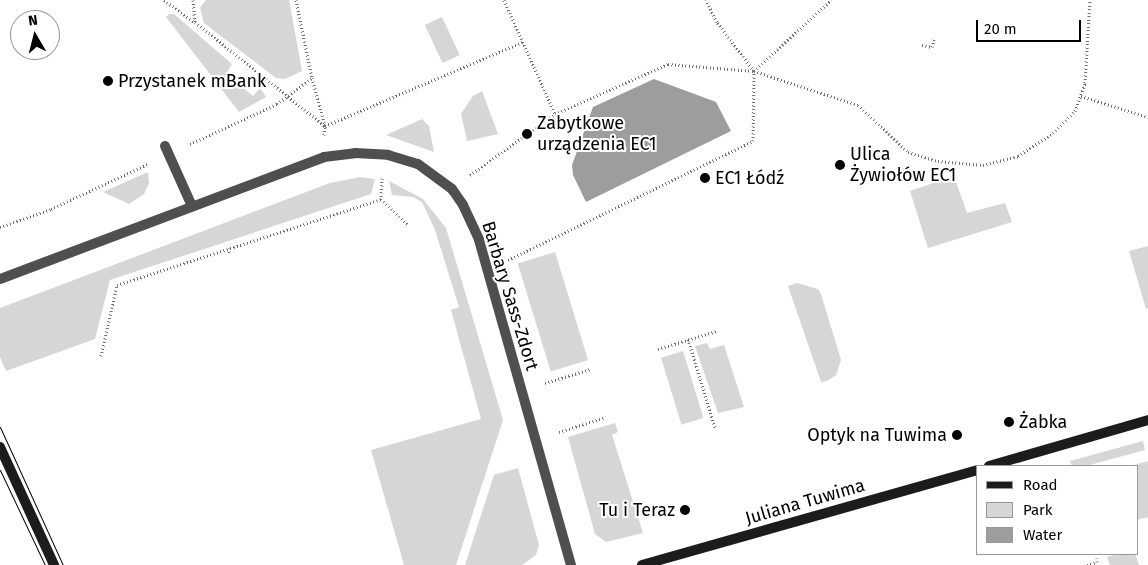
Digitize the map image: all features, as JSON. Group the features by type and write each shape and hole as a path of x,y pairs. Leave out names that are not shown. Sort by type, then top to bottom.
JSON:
{"street":[{"path":"165,146 192,206"},
{"name":"Barbary Sass-Zdort","path":"0,279 324,157 355,152 388,155 418,164 452,189 471,222 487,270 571,565"},
{"path":"992,465 1148,420"},
{"path":"0,447 54,565"},
{"name":"Juliana Tuwima","path":"642,565 976,470"}],"path":[{"path":"164,0 195,22 325,126"},
{"path":"193,0 195,22"},
{"path":"296,0 312,78"},
{"path":"504,0 554,114"},
{"path":"487,270 754,141 754,70 717,22 706,0"},
{"path":"754,70 831,0"},
{"path":"452,189 554,114 668,64 754,70 858,105 908,152 938,161 982,165 1018,156 1053,133 1075,111 1081,96 1091,32 1090,0"},
{"path":"922,45 932,47 934,39"},
{"path":"325,126 523,42"},
{"path":"1081,96 1148,118"},
{"path":"324,157 325,126"},
{"path":"382,175 381,199 408,226"},
{"path":"101,356 116,285 381,199"},
{"path":"228,248 230,254"},
{"path":"658,349 716,331"},
{"path":"688,339 715,428"},
{"path":"545,383 591,369"},
{"path":"559,432 606,417"},
{"path":"1087,565 1097,562 1096,558"}],"green space":[{"path":"206,0 289,0 302,71 285,79 276,78 204,23 200,8"},
{"path":"169,14 174,14 232,64 226,74 253,96 260,88 266,97 239,112 166,17"},
{"path":"442,17 460,55 443,63 425,25"},
{"path":"482,91 498,134 467,141 461,114 473,96"},
{"path":"422,119 429,126 434,152 386,135"},
{"path":"148,172 149,183 144,194 129,204 103,192"},
{"path":"954,176 967,213 1005,203 1012,222 928,248 910,191"},
{"path":"360,177 375,179 371,194 110,280 95,339 6,371 0,357 0,308 330,183"},
{"path":"389,181 423,199 446,228 503,420 456,565 404,565 371,450 481,419 451,310 459,307 435,230 422,202 413,197 392,195"},
{"path":"1148,246 1148,308 1146,309 1129,251"},
{"path":"555,252 588,360 551,371 518,263"},
{"path":"797,283 818,289 821,294 841,360 836,375 827,381 821,382 788,286"},
{"path":"707,343 710,349 724,345 744,407 718,413 695,346"},
{"path":"683,351 703,418 681,425 661,358"},
{"path":"615,423 618,432 612,435 643,533 606,542 595,534 568,437"},
{"path":"1143,441 1145,450 1090,465 1072,465 1070,461"},
{"path":"1148,461 1148,517 1138,520 1138,465 1134,465"},
{"path":"518,468 539,545 536,555 522,565 465,565 494,475"},
{"path":"1135,555 1139,565 1110,565 1107,557"}],"water":[{"path":"654,79 716,102 731,131 586,202 573,175 572,165 593,107"}],"tram line":[{"path":"0,427 63,565"},
{"path":"0,470 45,565"}],"place":[{"name":"Przystanek mBank","path":"108,81"},
{"name":"Zabytkowe urządzenia EC1","path":"527,134"},
{"name":"Ulica Żywiołów EC1","path":"840,165"},
{"name":"EC1 Łódź","path":"705,178"},
{"name":"Żabka","path":"1009,422"},
{"name":"Optyk na Tuwima","path":"957,435"},
{"name":"Tu i Teraz","path":"685,510"}]}
